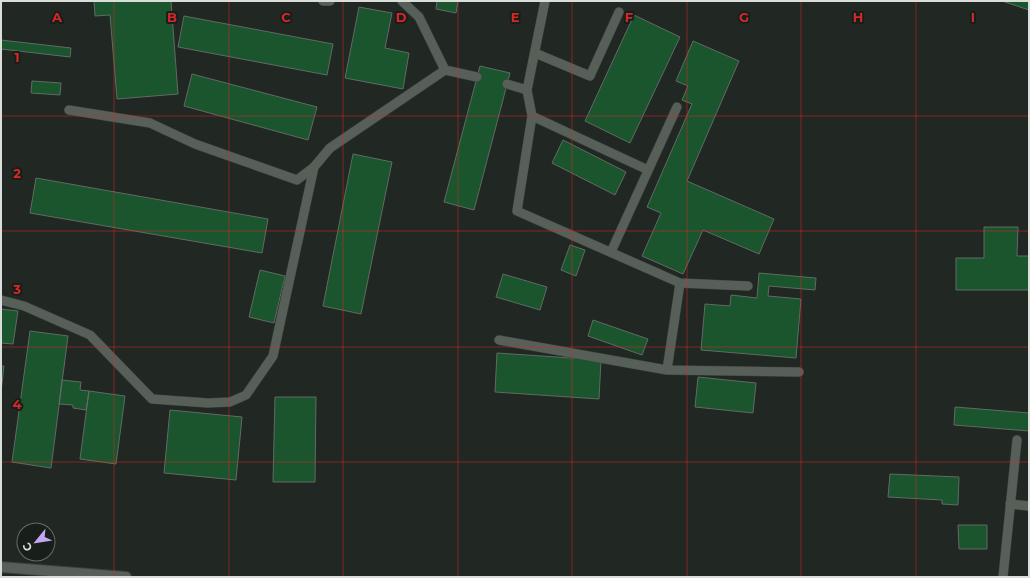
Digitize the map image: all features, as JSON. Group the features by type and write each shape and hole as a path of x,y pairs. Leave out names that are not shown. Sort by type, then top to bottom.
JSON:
{"street":[{"path":"1,567 126,577"}],"lane":[{"path":"323,1 330,1"},
{"path":"402,1 419,17 445,70"},
{"path":"545,1 527,90 532,116 517,211 680,283 748,286"},
{"path":"535,53 590,76 619,12"},
{"path":"69,110 150,123 195,144 297,180 314,167 330,148 445,70 477,77"},
{"path":"507,84 527,90"},
{"path":"611,252 677,106"},
{"path":"532,116 648,170"},
{"path":"1,300 24,306 90,335 152,399 208,403 230,402 246,395 273,356 314,167"},
{"path":"667,370 680,283"},
{"path":"499,340 667,370 799,372"},
{"path":"1002,577 1017,440"},
{"path":"1010,504 1029,506"}],"building":[{"path":"94,1 171,1 178,94 117,99 110,15 95,16"},
{"path":"437,1 458,1 456,13 436,9"},
{"path":"1002,1 1029,1 1029,10"},
{"path":"359,7 392,13 385,48 409,53 403,89 345,78"},
{"path":"634,15 680,37 630,143 585,121"},
{"path":"184,16 333,44 327,75 178,47"},
{"path":"1,40 71,48 70,57 1,49"},
{"path":"693,41 739,61 687,181 774,219 759,254 703,230 683,274 642,256 661,213 647,207 692,104 682,100 688,86 676,81"},
{"path":"480,66 510,73 474,210 444,202"},
{"path":"192,74 317,107 308,140 184,106"},
{"path":"32,81 61,83 60,95 31,93"},
{"path":"563,140 626,172 615,195 552,163"},
{"path":"353,154 392,162 361,314 323,306"},
{"path":"36,178 268,219 262,253 30,213"},
{"path":"984,227 1018,227 1017,256 1029,256 1029,290 956,290 956,258 984,258"},
{"path":"570,245 585,250 576,276 561,270"},
{"path":"260,270 285,276 274,323 249,317"},
{"path":"759,273 816,278 815,290 769,286 768,296 801,299 796,358 701,350 705,304 730,306 731,295 757,298"},
{"path":"503,274 547,287 540,310 496,297"},
{"path":"1,309 18,311 13,344 1,343"},
{"path":"593,320 648,339 642,355 588,336"},
{"path":"30,331 68,336 51,468 12,462"},
{"path":"497,353 601,360 599,399 495,392"},
{"path":"1,366 4,366 1,392"},
{"path":"698,377 756,383 753,413 695,407"},
{"path":"62,380 81,382 80,390 89,391 86,410 73,408 73,405 59,404"},
{"path":"89,391 125,396 116,464 80,459"},
{"path":"275,397 316,397 315,482 273,482"},
{"path":"955,407 1029,413 1029,431 954,425"},
{"path":"170,410 242,417 236,480 164,473"},
{"path":"890,474 959,477 958,505 942,504 942,500 888,497"},
{"path":"958,525 987,525 987,549 959,549"}]}
